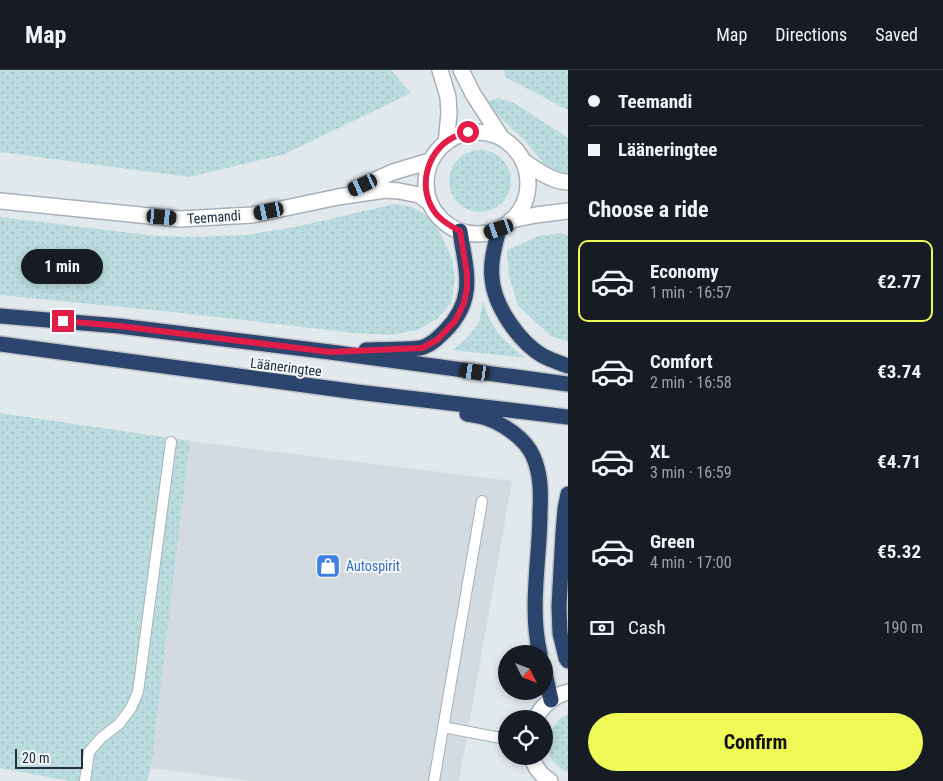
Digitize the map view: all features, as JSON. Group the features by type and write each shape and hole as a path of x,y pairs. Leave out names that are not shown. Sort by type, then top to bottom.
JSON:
{"highway":[{"path":"499,229 493,254 492,278 499,306 521,338 543,356 568,366"},
{"path":"330,352 422,348 437,340 455,321 464,303 467,274 460,231"},
{"name":"Lääneringtee","path":"0,316 119,326 568,384"},
{"name":"Lääneringtee","path":"0,344 358,392 568,417"},
{"path":"358,392 485,418 520,438 532,455 541,482 535,616 538,645"},
{"path":"568,494 564,525 559,606 560,633 568,661"}],"street":[{"path":"440,70 448,97 449,114 446,143"},
{"path":"461,70 473,94 501,138"},
{"path":"430,161 440,148 453,137 468,132 485,132 501,138 514,148 523,161 544,174 563,182 568,182"},
{"name":"Teemandi","path":"430,161 426,175 426,189 430,203 437,215 448,225 460,231 473,234 499,229 512,220 522,208 527,193 528,177 523,161"},
{"name":"Teemandi","path":"338,197 393,172 430,161"},
{"name":"Teemandi","path":"0,201 180,219 252,215 338,197 385,190 419,195 430,203"},
{"name":"Teemandi","path":"512,220 568,211"},
{"path":"553,699 568,692"},
{"path":"541,710 551,700"},
{"path":"534,769 550,781"}],"lane":[{"path":"85,781 89,752 101,738 119,724 131,708 138,692 171,442"},
{"path":"434,781 482,501"},
{"path":"443,727 498,737"}],"shaded area":[{"path":"0,70 391,70 411,93 285,154 189,177 0,152"},
{"path":"504,70 568,70 568,110 505,77"},
{"path":"498,98 514,103 568,138 568,173 556,170 545,164 525,141 500,118 488,101"},
{"path":"480,150 492,152 502,159 509,169 511,181 509,193 502,203 492,210 480,212 468,210 458,203 451,193 449,181 451,169 458,159 468,152"},
{"path":"395,204 412,207 429,217 442,236 452,259 455,279 451,303 437,319 417,330 390,335 354,333 182,313 0,295 0,217 156,236 196,237 246,235 295,227"},
{"path":"560,233 568,235 568,342 551,336 518,306 509,276 507,250 539,236"},
{"path":"483,301 490,320 497,331 526,358 453,350 467,338 479,322"},
{"path":"0,413 190,441 151,768 147,781 70,781 0,768"},
{"path":"190,441 512,481 459,781 251,781 151,768"},
{"path":"568,714 568,772 559,767 553,760 553,727"}],"place":[{"name":"Autospirit","path":"328,566"}],"route":[{"path":"63,321 330,352 422,348 437,340 455,321 464,303 467,288 467,274 460,231 448,225 437,215 430,203 426,189 426,175 430,161 440,148 453,137 468,132"}]}
